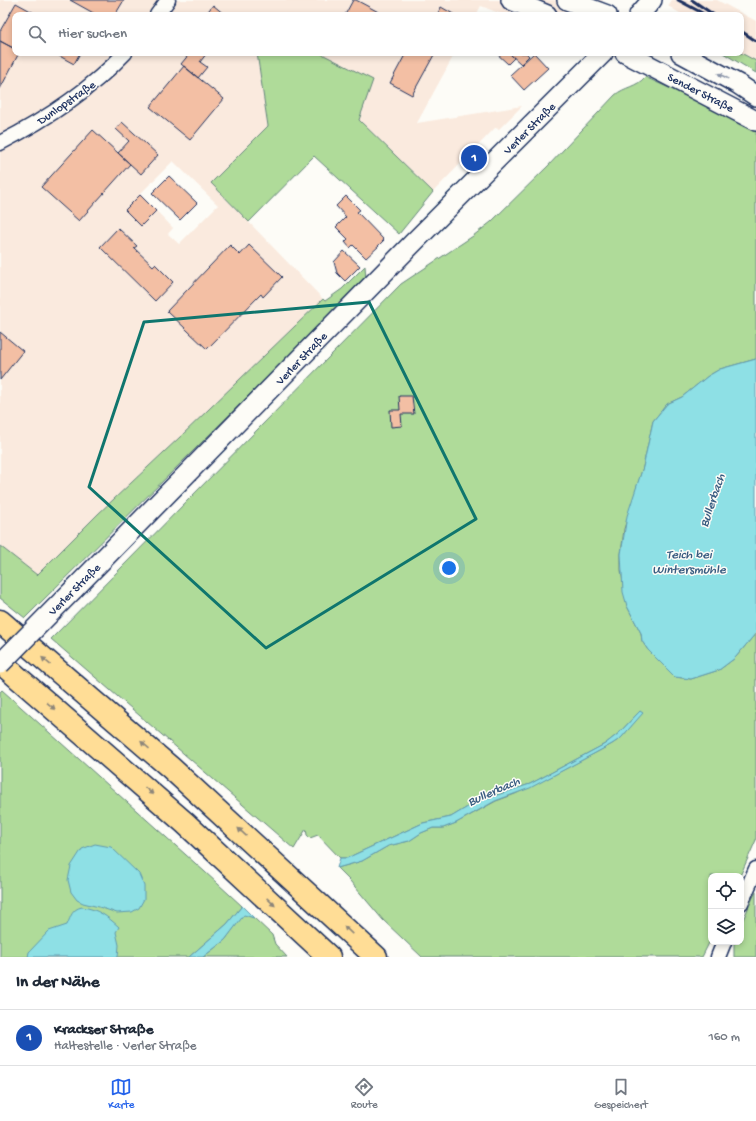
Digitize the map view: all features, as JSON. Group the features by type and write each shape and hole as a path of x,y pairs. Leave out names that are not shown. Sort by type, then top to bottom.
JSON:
{"highway":[{"path":"0,621 171,768 376,957"},
{"path":"0,663 185,824 329,957"}],"main road":[{"path":"512,0 540,12"},
{"path":"567,0 599,12"},
{"path":"642,12 652,0"},
{"name":"Verler Straße","path":"0,663 408,248 600,56"},
{"name":"Sender Straße","path":"631,56 756,121"},
{"name":"Sender Straße","path":"687,56 738,84 756,96"}],"street":[{"path":"159,12 168,0"},
{"name":"Dunlopstraße","path":"0,143 72,101 96,82 122,56"},
{"path":"744,897 756,869"},
{"path":"718,957 723,945"}],"highlighted area":[{"path":"369,302 476,519 266,648 89,487 144,322"}],"shaded area":[{"path":"0,0 603,0 595,12 496,12 481,6 478,12 12,12 12,56 257,56 268,126 211,183 323,299 98,514 37,575 0,546","holes":["173,161 218,205 179,244 168,234 173,228 140,194"]},
{"path":"672,0 717,0 739,12 678,12 668,6"},
{"path":"744,15 756,21 756,61 744,55"},
{"path":"322,56 453,56 417,123 522,106 499,129 495,128 433,192 359,120"}],"green space":[{"path":"744,55 756,61 756,73 728,56 744,56"},
{"path":"257,56 326,56 373,80 359,120 433,192 399,234 314,156 249,222 211,183 268,126"},
{"path":"645,77 715,109 756,131 756,359 720,369 708,376 682,397 667,404 653,421 643,467 624,529 621,570 627,606 641,633 642,641 648,650 675,677 691,679 719,670 735,658 756,633 756,840 741,873 708,873 708,945 702,957 422,957 383,920 337,868 362,861 388,846 409,841 421,833 433,828 443,828 456,823 496,801 515,794 552,776 621,738 642,713 640,711 619,733 605,744 530,784 476,802 451,817 423,823 347,858 340,858 318,835 310,838 307,835 306,829 294,849 51,639 401,284 473,236 491,222 548,166 615,95"},
{"path":"365,266 366,279 25,618 0,598 0,546 37,575 98,514 323,299 325,301 342,289"},
{"path":"2,690 242,906 227,924 189,957 0,957 0,692"},
{"path":"756,891 756,957 734,957 734,945 744,945 744,917"},
{"path":"244,914 254,918 272,935 275,944 287,957 203,957 225,940"}],"water":[{"name":"Teich bei Wintersmühle","path":"756,359 756,633 735,658 719,670 691,679 675,677 648,650 642,641 641,633 627,606 623,592 621,554 627,516 643,467 653,421 667,404 682,397 708,376 720,369"},
{"path":"640,711 643,713 621,738 530,788 495,801 456,823 443,828 433,828 421,833 409,841 388,846 362,861 337,868 340,858 347,858 423,823 451,817 476,802 530,784 605,744 619,733"},
{"path":"95,844 111,847 139,874 144,886 144,899 139,908 132,912 117,913 83,903 77,900 71,892 68,880 71,866 82,849"},
{"path":"242,906 254,918 244,915 225,940 203,957 189,957 227,924"},
{"path":"82,907 102,914 119,927 116,932 119,945 118,957 28,957 29,952 49,931 67,925 74,911"}],"building":[{"path":"70,0 124,0 117,12 92,12"},
{"path":"353,0 356,0 378,12 347,12"},
{"path":"16,3 32,12 12,12 12,47 0,41 0,31"},
{"path":"213,5 221,12 207,12"},
{"path":"441,7 450,12 438,12"},
{"path":"0,41 12,47 12,56 17,56 0,89"},
{"path":"59,56 78,56 74,64"},
{"path":"188,56 205,56 200,62 207,67 198,78 181,64"},
{"path":"404,56 433,56 412,95 390,83"},
{"path":"499,56 512,56 514,58 508,64"},
{"path":"512,56 529,56 521,64"},
{"path":"531,56 537,56 548,68 524,90 510,75"},
{"path":"184,66 224,99 190,140 150,107"},
{"path":"122,122 158,155 141,174 118,153 129,141 116,129"},
{"path":"93,130 130,164 79,221 41,187"},
{"path":"169,176 197,203 180,220 152,193"},
{"path":"140,195 156,211 141,226 125,210"},
{"path":"346,196 360,210 357,212 384,240 366,258 353,245 350,248 345,242 348,239 336,227 346,217 336,206"},
{"path":"118,228 137,246 134,248 153,266 155,264 173,282 155,301 100,247"},
{"path":"230,245 240,255 249,245 282,277 263,297 261,294 207,349 167,311"},
{"path":"344,251 360,266 345,281 337,273 334,262"},
{"path":"0,332 23,351 0,380"},
{"path":"399,396 412,396 414,414 401,414 402,426 391,427 390,410 400,410"}],"railway":[{"path":"678,0 700,12"},
{"path":"692,0 710,12"},
{"path":"744,33 756,41"}],"place":[{"name":"Krackser Straße","path":"474,158"}],"water label":[{"name":"Bullerbach","path":"711,500"},
{"name":"Bullerbach","path":"493,790"}]}
